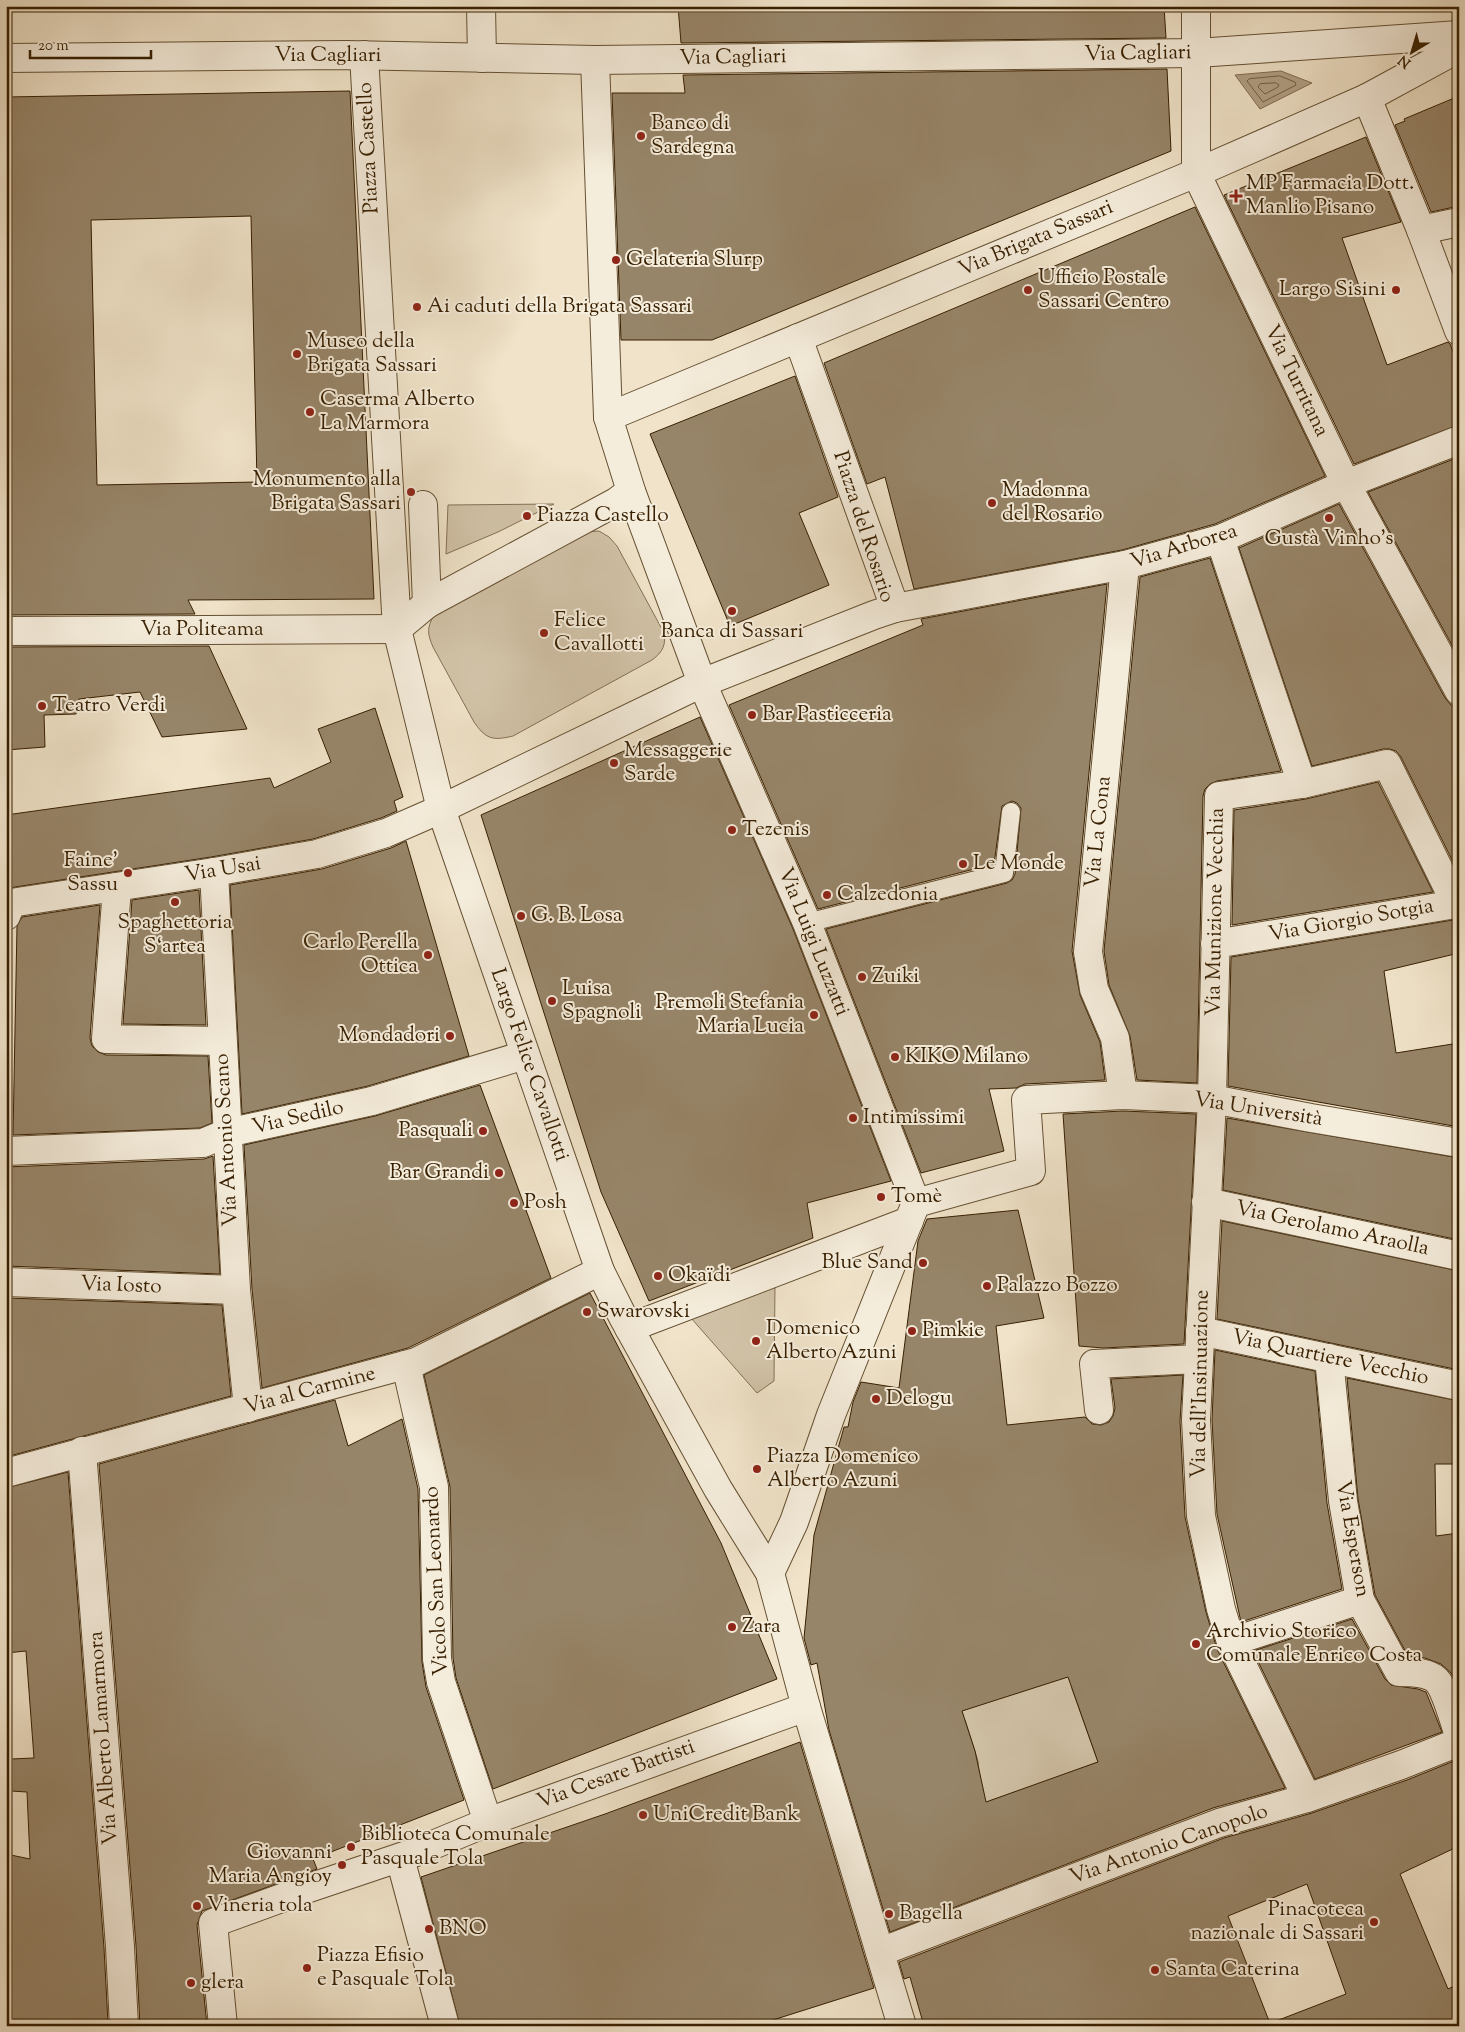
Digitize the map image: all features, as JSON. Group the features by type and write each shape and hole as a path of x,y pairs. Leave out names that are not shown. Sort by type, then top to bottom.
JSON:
{"street":[{"path":"481,6 482,58"},
{"name":"Via Turritana","path":"1196,6 1196,173 1346,484 1459,691"},
{"name":"Via Cagliari","path":"6,58 364,55 595,60 1197,53 1459,35"},
{"name":"Via Brigata Sassari","path":"608,417 1196,173 1367,98 1459,48"},
{"name":"Piazza Castello","path":"364,55 397,629 441,809"},
{"path":"441,809 702,683 631,491 608,417 595,60"},
{"path":"1367,98 1421,230 1459,331"},
{"path":"1421,230 1459,222"},
{"name":"Piazza del Rosario","path":"702,683 895,608 798,338"},
{"name":"Via Arborea","path":"895,608 1125,565 1220,540 1346,484 1459,440"},
{"path":"397,629 427,604 592,502 616,502 631,491"},
{"path":"423,505 427,604"},
{"path":"1220,540 1302,784"},
{"name":"Via La Cona","path":"1123,1095 1115,1038 1094,989 1088,952 1125,565"},
{"name":"Via Politeama","path":"6,631 397,629"},
{"name":"Via Luigi Luzzatti","path":"702,683 807,923 913,1212"},
{"name":"Via Giorgio Sotgia","path":"1215,944 1456,904 1386,764 1302,784"},
{"name":"Via Munizione Vecchia","path":"1212,1099 1219,796 1302,784"},
{"name":"Via Usai","path":"6,916 10,906 17,902 214,872 317,854 386,833 441,809"},
{"name":"Largo Felice Cavallotti","path":"441,809 600,1271 626,1323"},
{"name":"Via Antonio Scano","path":"214,872 236,1290 248,1408"},
{"path":"117,886 106,1039 222,1041"},
{"name":"Via Sedilo","path":"6,1151 203,1143 227,1134 372,1101 525,1055"},
{"name":"Via Università","path":"913,1212 1031,1171 1026,1100 1123,1095 1212,1099 1459,1143"},
{"name":"Via dell'Insinuazione","path":"1212,1099 1196,1420 1201,1516 1221,1609 1232,1642 1307,1798"},
{"name":"Via Gerolamo Araolla","path":"1206,1202 1459,1256"},
{"path":"902,2026 806,1707 770,1573 718,1489 626,1323 913,1212"},
{"path":"770,1573 794,1522 831,1416 913,1212"},
{"name":"Via al Carmine","path":"6,1473 416,1362 600,1271"},
{"name":"Via Iosto","path":"6,1282 236,1290"},
{"name":"Via Quartiere Vecchio","path":"1200,1331 1459,1386"},
{"name":"Via Esperson","path":"1329,1358 1343,1501 1360,1600 1399,1672 1416,1672 1434,1678 1442,1688 1459,1735"},
{"path":"1099,1410 1094,1364 1199,1359"},
{"name":"Vicolo San Leonardo","path":"406,1365 434,1487 437,1659 441,1682 488,1822"},
{"name":"Via Alberto Lamarmora","path":"82,1451 120,1947 124,2026"},
{"path":"1232,1642 1360,1600"},
{"name":"Via Cesare Battisti","path":"400,1858 488,1822 806,1707"},
{"name":"Via Antonio Canopolo","path":"880,1952 1218,1823 1307,1798 1402,1765 1459,1742"},
{"path":"223,2026 213,1923 400,1858 445,2026"}],"lane":[{"path":"807,923 1004,873 1011,812"}],"shaded area":[{"path":"554,504 498,532 446,554 448,505"},
{"path":"599,531 609,537 617,546 663,631 665,640 661,651 652,660 513,736 495,738 486,735 474,722 433,647 429,631 434,615 586,532"},
{"path":"775,1286 774,1381 757,1393 691,1318"},
{"path":"1073,1675 1072,1689 1098,1762 982,1804 978,1761 965,1720 957,1722 953,1706"}],"water":[{"path":"1281,71 1312,83 1260,109 1235,75"}],"building":[{"path":"678,6 1164,6 1166,38 681,43"},
{"path":"1167,69 1171,151 712,340 621,340 612,93 685,93 683,75"},
{"name":"Caserma Alberto La Marmora","path":"350,91 374,599 188,600 195,614 6,615 6,97","holes":["251,216 257,482 97,485 91,220"]},
{"path":"1459,96 1459,206 1431,212 1395,125 1405,121 1404,119"},
{"path":"1366,137 1401,222 1342,238 1387,365 1448,342 1450,344 1459,367 1459,425 1354,464 1224,195"},
{"path":"1195,207 1325,476 1215,524 1122,550 914,589 885,477 867,484 824,363"},
{"path":"795,376 838,497 799,513 829,585 730,626 650,434"},
{"path":"1459,457 1459,658 1368,492"},
{"path":"1339,504 1445,698 1451,705 1459,707 1459,874 1401,757 1396,751 1383,749 1312,766 1239,548"},
{"path":"1210,558 1281,771 1217,781 1205,789 1203,796 1197,1083 1137,1080 1130,1036 1109,985 1104,951 1140,577"},
{"path":"1107,584 1072,951 1080,995 1100,1042 1105,1080 1025,1084 1016,1088 989,1089 1004,1151 921,1173 826,929 1007,883 1012,880 1015,874 1021,808 1012,801 1002,806 994,864 818,909 729,705 923,625 921,619"},
{"path":"209,646 247,729 162,737 140,692 79,699 76,714 44,715 45,747 6,750 6,647"},
{"path":"375,708 403,797 394,801 397,811 381,818 313,839 6,890 6,815 270,778 274,788 331,762 318,729"},
{"path":"700,717 793,929 891,1181 807,1203 813,1238 649,1301 601,1192 481,815"},
{"path":"1378,782 1433,892 1232,925 1234,810 1306,799"},
{"path":"406,841 469,1056 368,1086 242,1114 230,885 322,869 391,848"},
{"path":"199,890 206,1025 123,1024 132,900"},
{"path":"100,905 90,1038 92,1046 98,1052 106,1055 208,1056 212,1123 200,1128 13,1135 17,926 22,917"},
{"path":"1459,919 1459,953 1384,971 1396,1053 1459,1043 1459,1127 1228,1086 1231,957"},
{"path":"480,1085 551,1278 408,1348 262,1388 252,1289 244,1145 375,1116"},
{"path":"1123,1111 1196,1114 1184,1344 1103,1348 1079,1346 1063,1114"},
{"path":"1227,1118 1459,1158 1459,1240 1223,1190"},
{"path":"213,1156 220,1274 6,1266 6,1167 204,1159"},
{"path":"1018,1210 1044,1318 996,1326 1007,1425 1085,1417 1092,1424 1101,1425 1109,1422 1115,1408 1111,1379 1183,1375 1180,1421 1185,1517 1206,1612 1217,1649 1285,1788 1213,1808 890,1932 829,1730 817,1663 811,1665 804,1638 814,1535 844,1427 848,1427 853,1402 861,1382 899,1388 918,1241 927,1219","holes":["1068,1677 1098,1762 986,1802 975,1751 962,1711"]},
{"path":"1222,1221 1459,1271 1459,1370 1217,1319"},
{"path":"590,1293 721,1543 777,1679 493,1789 456,1678 453,1658 450,1487 424,1375"},
{"path":"6,1298 222,1305 231,1396 6,1457"},
{"path":"1215,1350 1315,1371 1327,1503 1342,1589 1241,1622 1217,1514 1212,1420"},
{"path":"1347,1378 1459,1401 1459,1464 1435,1464 1436,1536 1459,1533 1459,1687 1451,1673 1441,1664 1425,1658 1408,1656 1375,1595 1358,1499"},
{"path":"335,1400 348,1446 402,1419 418,1489 422,1662 426,1687 464,1800 313,1859 317,1869 202,1911 197,1925 207,2026 140,2026 136,1946 99,1464"},
{"path":"68,1472 108,2023 74,2026 6,2026 6,1854 30,1859 27,1792 11,1791 11,1759 34,1758 26,1651 6,1653 6,1488"},
{"path":"1352,1619 1385,1679 1391,1685 1426,1692 1442,1732 1315,1779 1253,1651"},
{"path":"800,1742 874,1988 754,2026 460,2026 421,1877 605,1814"},
{"path":"1459,1759 1459,1846 1400,1874 1448,1989 1459,1984 1459,2026 1272,2026 1271,2023 1346,1994 1307,1884 1228,1916 1271,2026 924,2026 910,1977 904,1979 899,1962 1224,1838 1312,1813 1407,1780"}],"place":[{"name":"Banco di Sardegna","path":"641,136"},
{"name":"MP Farmacia Dott. Manlio Pisano","path":"1236,196"},
{"name":"Gelateria Slurp","path":"616,260"},
{"name":"Ufficio Postale Sassari Centro","path":"1028,290"},
{"name":"Largo Sisini","path":"1396,290"},
{"name":"Ai caduti della Brigata Sassari","path":"417,307"},
{"name":"Museo della Brigata Sassari","path":"297,354"},
{"name":"Caserma Alberto La Marmora","path":"310,412"},
{"name":"Monumento alla Brigata Sassari","path":"411,492"},
{"name":"Madonna del Rosario","path":"992,503"},
{"name":"Piazza Castello","path":"527,516"},
{"name":"Gustà Vinho's","path":"1329,518"},
{"name":"Banca di Sassari","path":"732,611"},
{"name":"Felice Cavallotti","path":"544,633"},
{"name":"Teatro Verdi","path":"42,706"},
{"name":"Bar Pasticceria","path":"752,715"},
{"name":"Messaggerie Sarde","path":"614,763"},
{"name":"Tezenis","path":"732,830"},
{"name":"Le Monde","path":"963,864"},
{"name":"Faine' Sassu","path":"128,873"},
{"name":"Calzedonia","path":"827,895"},
{"name":"Spaghettoria S‘artea","path":"175,902"},
{"name":"G. B. Losa","path":"521,916"},
{"name":"Carlo Perella Ottica","path":"428,955"},
{"name":"Zuiki","path":"862,977"},
{"name":"Luisa Spagnoli","path":"552,1001"},
{"name":"Premoli Stefania Maria Lucia","path":"814,1015"},
{"name":"Mondadori","path":"450,1036"},
{"name":"KIKO Milano","path":"895,1057"},
{"name":"Intimissimi","path":"853,1118"},
{"name":"Pasquali","path":"483,1131"},
{"name":"Bar Grandi","path":"499,1173"},
{"name":"Tomè","path":"881,1197"},
{"name":"Posh","path":"514,1203"},
{"name":"Blue Sand","path":"923,1263"},
{"name":"Okaïdi","path":"658,1276"},
{"name":"Palazzo Bozzo","path":"987,1286"},
{"name":"Swarovski","path":"587,1312"},
{"name":"Pimkie","path":"912,1331"},
{"name":"Domenico Alberto Azuni","path":"756,1341"},
{"name":"Delogu","path":"876,1399"},
{"name":"Piazza Domenico Alberto Azuni","path":"757,1469"},
{"name":"Zara","path":"732,1627"},
{"name":"Archivio Storico Comunale Enrico Costa","path":"1196,1644"},
{"name":"UniCredit Bank","path":"643,1815"},
{"name":"Biblioteca Comunale Pasquale Tola","path":"351,1847"},
{"name":"Giovanni Maria Angioy","path":"342,1865"},
{"name":"Vineria tola","path":"197,1906"},
{"name":"Bagella","path":"889,1914"},
{"name":"Pinacoteca nazionale di Sassari","path":"1374,1922"},
{"name":"BNO","path":"429,1929"},
{"name":"Piazza Efisio e Pasquale Tola","path":"307,1968"},
{"name":"Santa Caterina","path":"1155,1970"},
{"name":"glera","path":"191,1983"}]}
